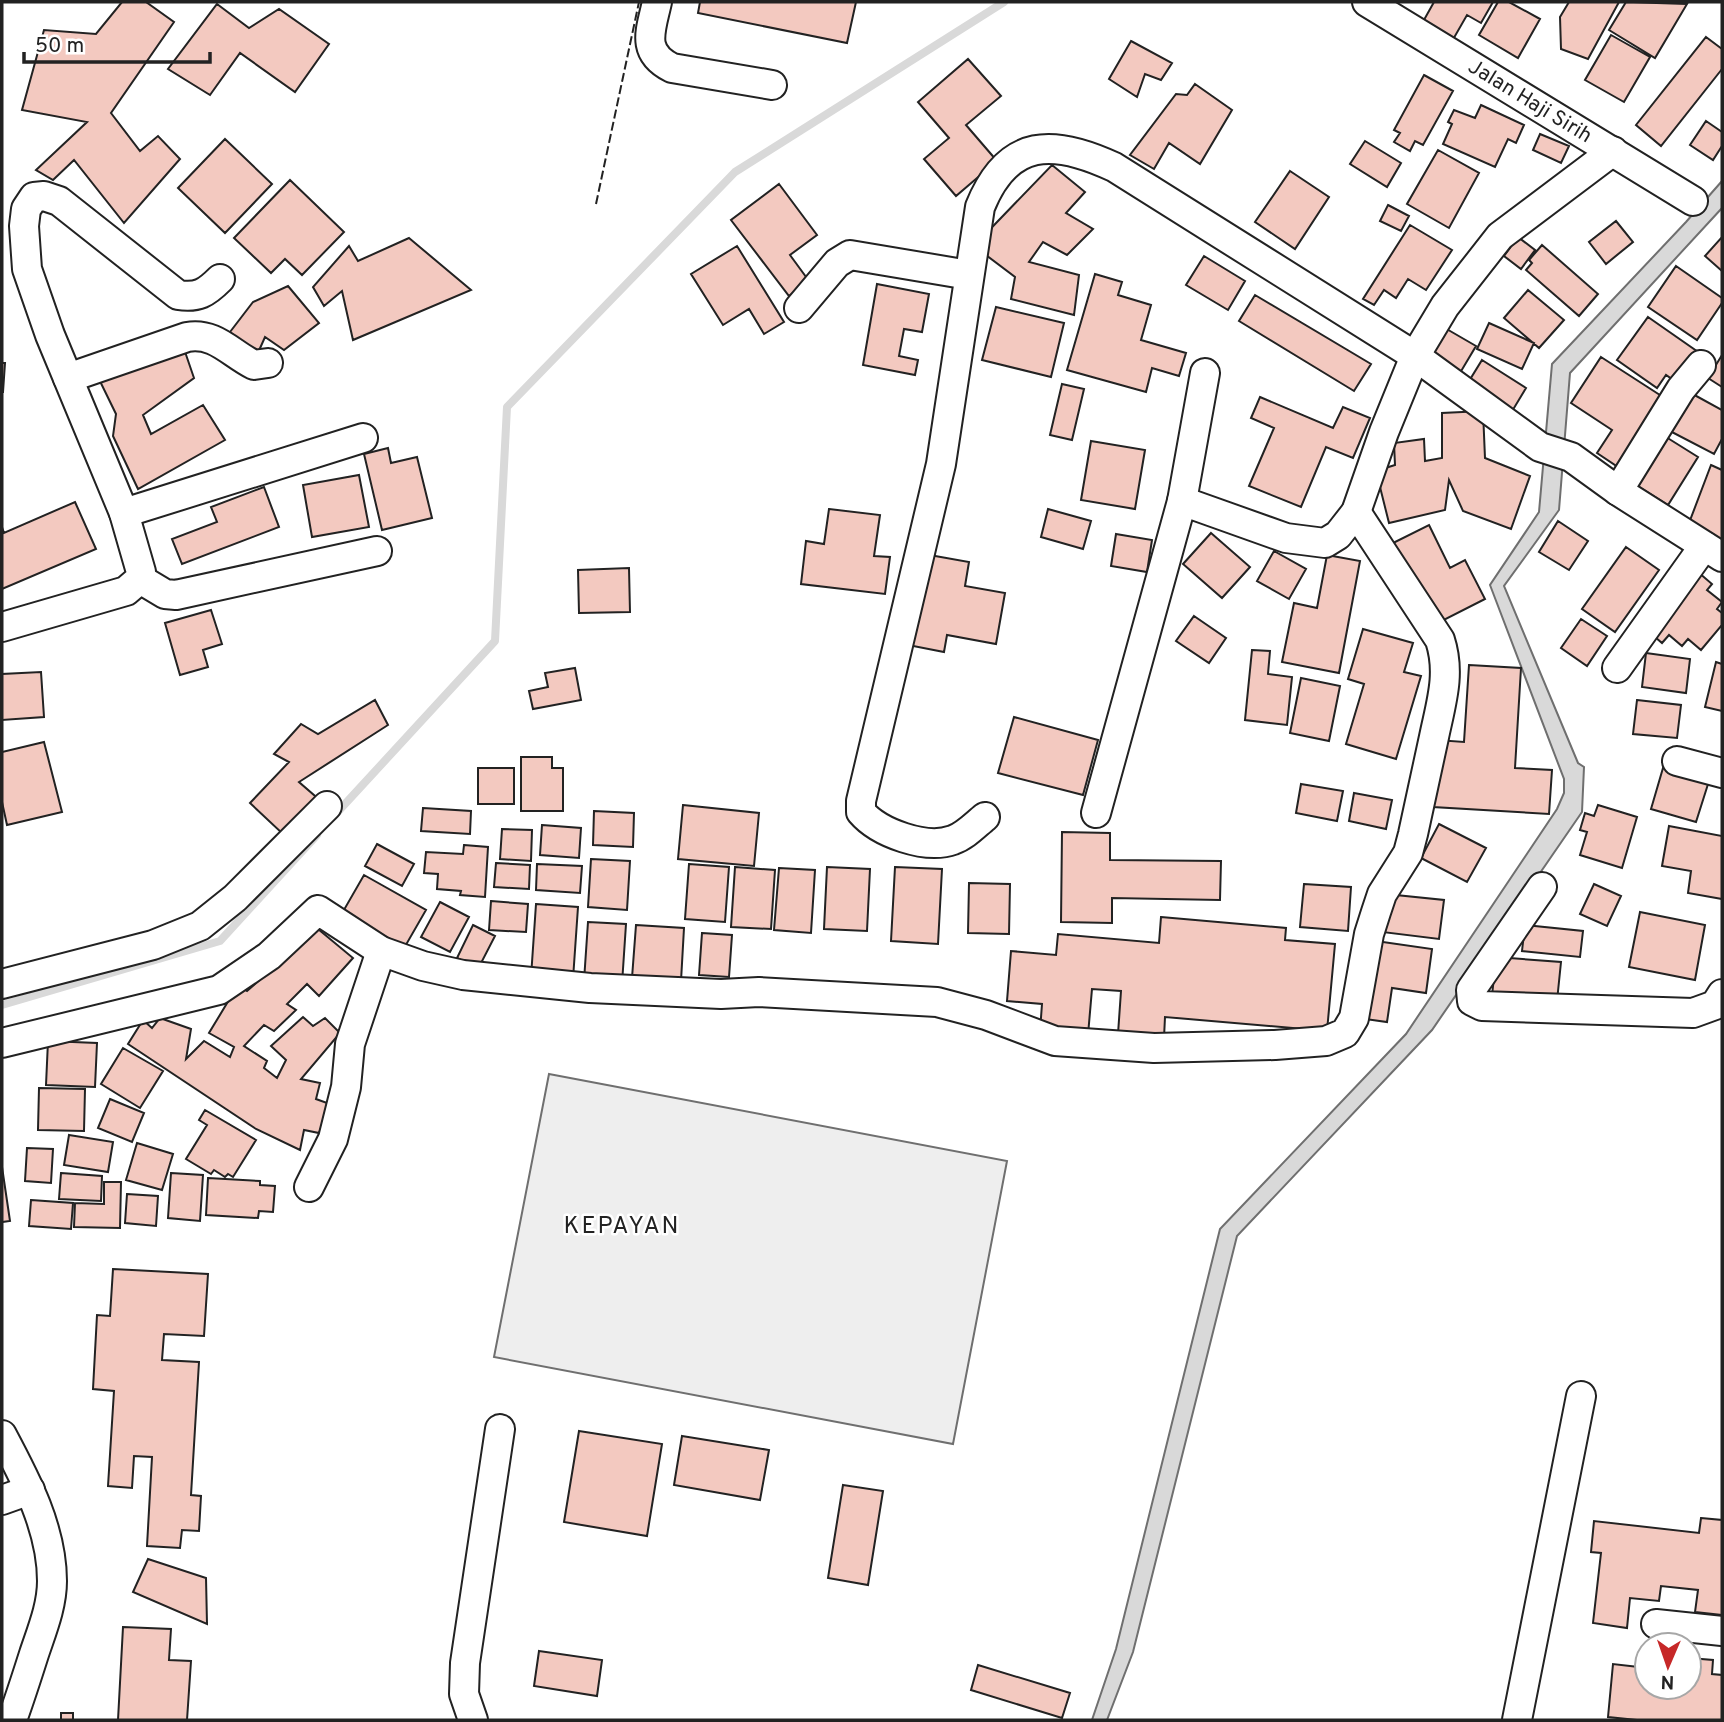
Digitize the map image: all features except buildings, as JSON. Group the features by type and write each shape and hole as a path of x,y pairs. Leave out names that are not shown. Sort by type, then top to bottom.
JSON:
{"street":[{"path":"657,2 651,48 662,63 672,68 772,85"},
{"name":"Jalan Haji Sirih","path":"1367,2 1693,201"},
{"path":"985,817 957,839 940,844 922,843 869,821 861,812 861,801 941,464 979,207 989,184 1002,167 1020,155 1045,148 1068,150 1114,167 1415,356 1540,447 1571,457 1618,491 1713,552 1617,668"},
{"path":"1182,501 1286,538 1325,542 1338,535 1356,512 1384,432 1415,356 1445,306 1500,236 1613,151"},
{"path":"2,627 126,591 140,579 141,564 124,513 50,335 27,269 24,226 26,209 34,197 44,196 59,201 178,295 198,296 207,292 220,279"},
{"path":"799,308 837,263 849,255 969,275"},
{"path":"68,378 187,337 200,335 214,338 254,365 268,363"},
{"path":"1618,491 1681,389 1701,365"},
{"path":"1096,813 1182,501 1205,373"},
{"path":"124,513 363,439"},
{"path":"2,1043 219,990 269,956 318,910 381,951 423,966 463,975 590,988 721,994 759,992 937,1002 986,1015 1055,1041 1154,1048 1326,1041 1345,1033 1354,1018 1369,934 1376,912 1382,894 1408,853 1442,709 1447,674 1446,656 1440,640 1356,512"},
{"path":"140,579 165,594 176,595 377,551"},
{"path":"1677,761 1722,773"},
{"path":"2,984 153,945 200,926 235,898 327,806"},
{"path":"1542,887 1471,990 1472,1001 1482,1006 1693,1013 1715,1005 1722,994"},
{"path":"309,1187 333,1139 346,1087 351,1044 381,951"},
{"path":"1517,1720 1581,1396"},
{"path":"473,1720 464,1694 465,1663 500,1429"},
{"path":"2,1435 30,1490 44,1527 51,1560 52,1583 50,1605 43,1629 12,1720"},
{"path":"2,1500 30,1490"},
{"path":"1656,1624 1722,1631"}],"shaded area":[{"path":"1722,181 1722,208 1570,373 1559,510 1504,586 1578,763 1584,767 1582,812 1432,1030 1237,1236 1133,1652 1107,1720 1092,1720 1116,1649 1220,1229 1406,1034 1557,809 1564,793 1564,779 1490,585 1539,512 1552,364"},
{"path":"549,1074 1007,1161 953,1444 494,1357"}],"waterway":[{"path":"333,817 495,641 507,407 735,172 1004,2"},
{"path":"2,1005 220,941 317,835"}],"fence":[{"path":"596,204 639,2"}],"district":[{"name":"KEPAYAN","path":"622,1227"}]}
